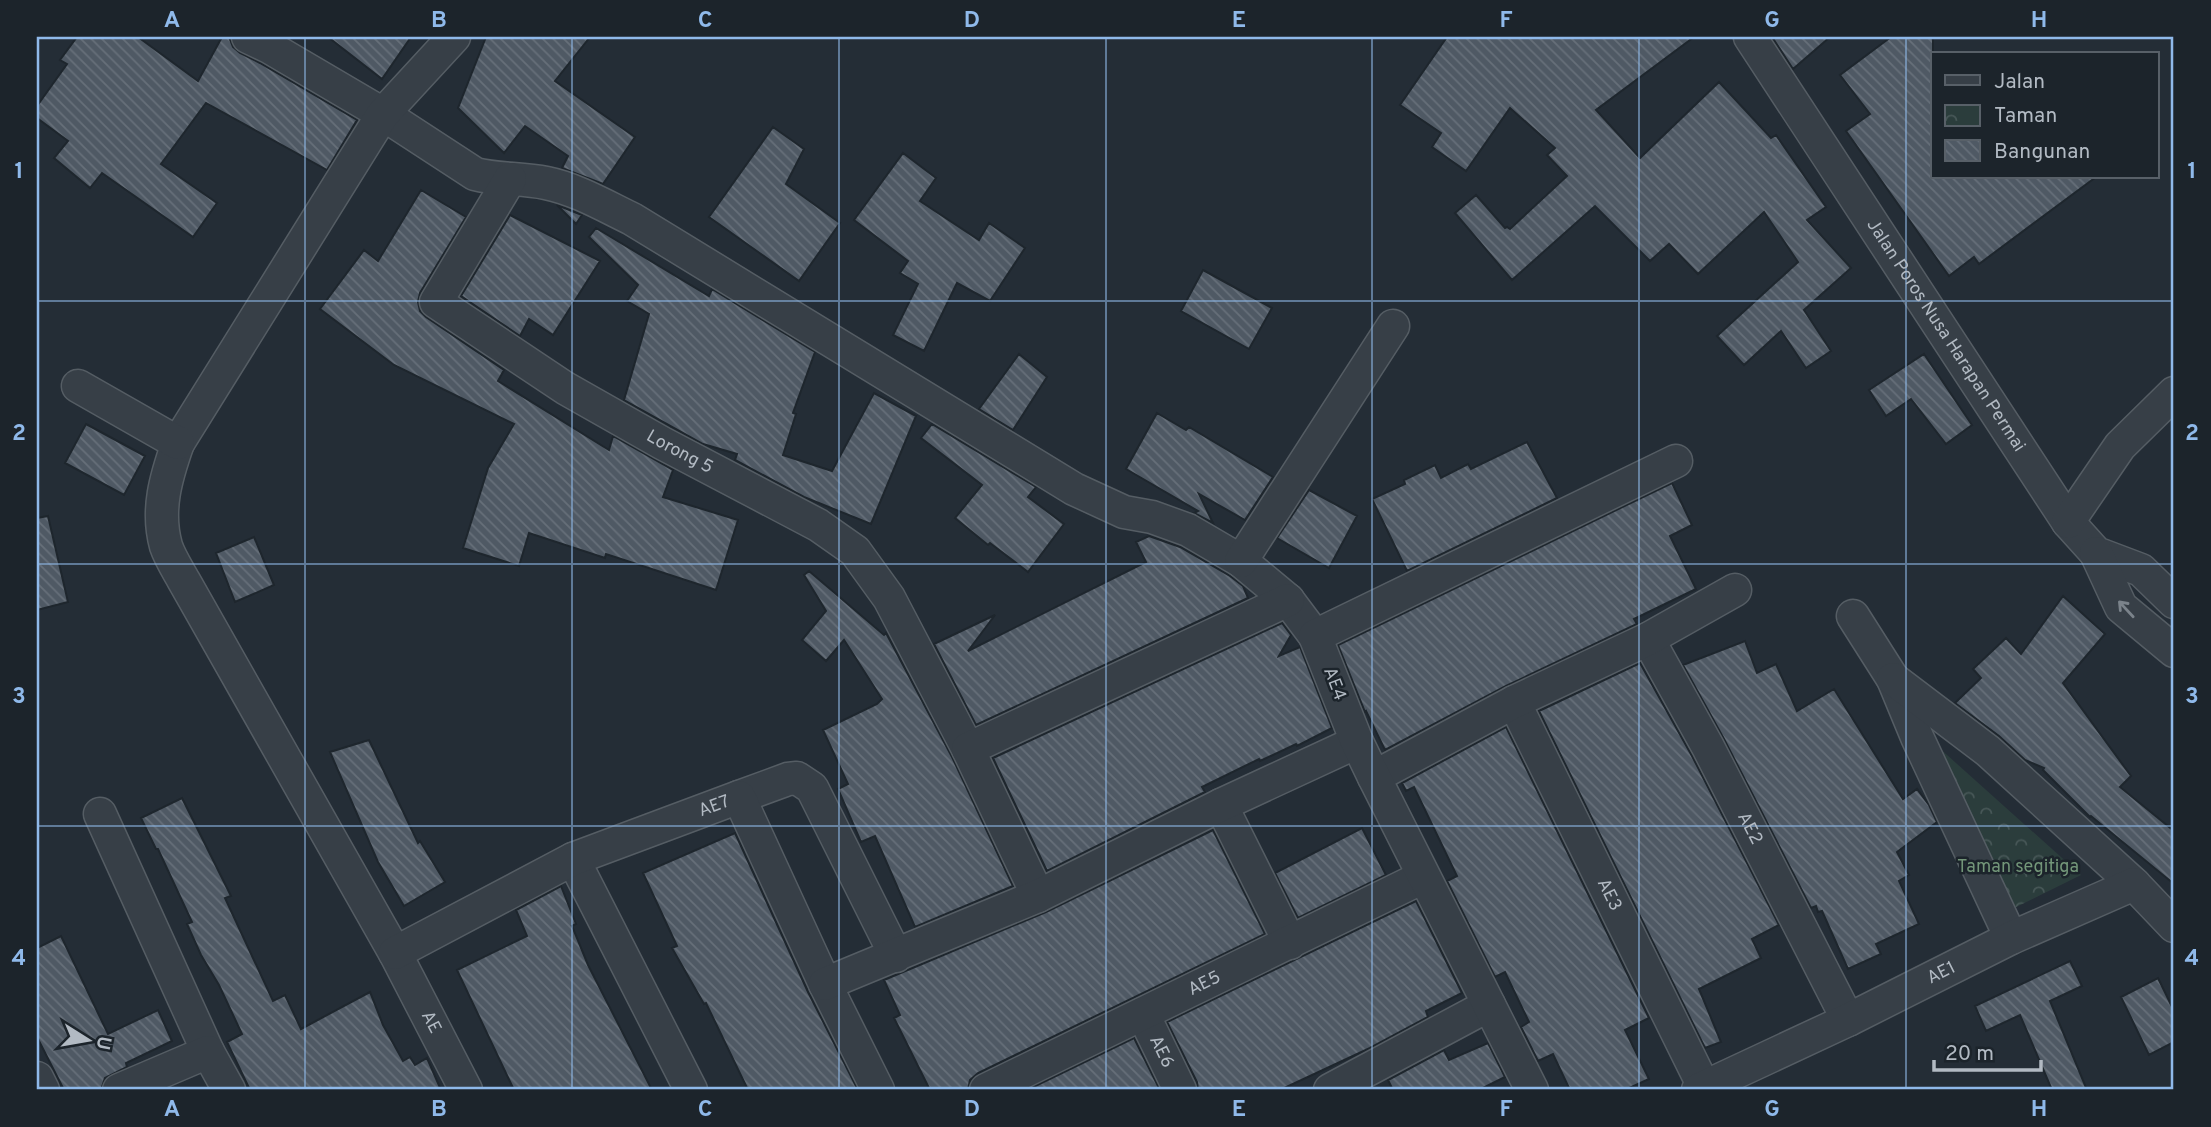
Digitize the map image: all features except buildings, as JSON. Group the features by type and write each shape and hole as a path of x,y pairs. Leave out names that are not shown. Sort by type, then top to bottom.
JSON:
{"street":[{"name":"AE4","path":"247,37 269,47 383,114 475,174 565,188 632,219 1074,489 1124,512 1152,517 1188,530 1241,561 1288,600 1315,636 1357,742 1532,1090"},
{"name":"AE","path":"454,37 383,114 178,443 166,478 161,513 167,548 395,953 466,1090"},
{"name":"Jalan Poros Nusa Harapan Permai","path":"1750,37 2068,522 2096,553 2141,570 2174,601"},
{"name":"Lorong 5","path":"510,179 436,302 565,388 662,443 818,524 855,551 889,598 968,749"},
{"path":"1241,561 1393,326"},
{"path":"78,386 178,443"},
{"path":"2068,522 2120,446 2174,393"},
{"path":"1315,636 1676,461"},
{"path":"2096,553 2121,607 2174,651"},
{"path":"1374,777 1514,702 1648,639 1735,590"},
{"path":"1038,896 968,749 1288,600"},
{"path":"1853,616 1893,679 1917,737 2011,938"},
{"name":"AE2","path":"1648,639 1708,747 1848,1020"},
{"path":"1893,679 1988,751 2134,884 2174,926"},
{"name":"AE3","path":"1514,702 1701,1089"},
{"path":"825,984 1038,896 1221,804 1357,742"},
{"path":"738,797 788,779 797,778 812,788 896,956"},
{"name":"AE7","path":"395,953 573,859 738,797 825,984 878,1090"},
{"path":"1221,804 1290,943"},
{"path":"100,814 208,1052 229,1090"},
{"path":"573,859 691,1090"},
{"name":"AE5","path":"986,1090 1423,877"},
{"name":"AE1","path":"1701,1089 1848,1020 2011,938 2134,884"},
{"path":"1330,1090 1489,1005"},
{"name":"AE6","path":"1143,1014 1180,1090"},
{"path":"119,1090 208,1052"},
{"path":"37,1078 43,1090"}],"green space":[{"name":"Taman segitiga","path":"1918,729 2081,875 2000,915"}]}
